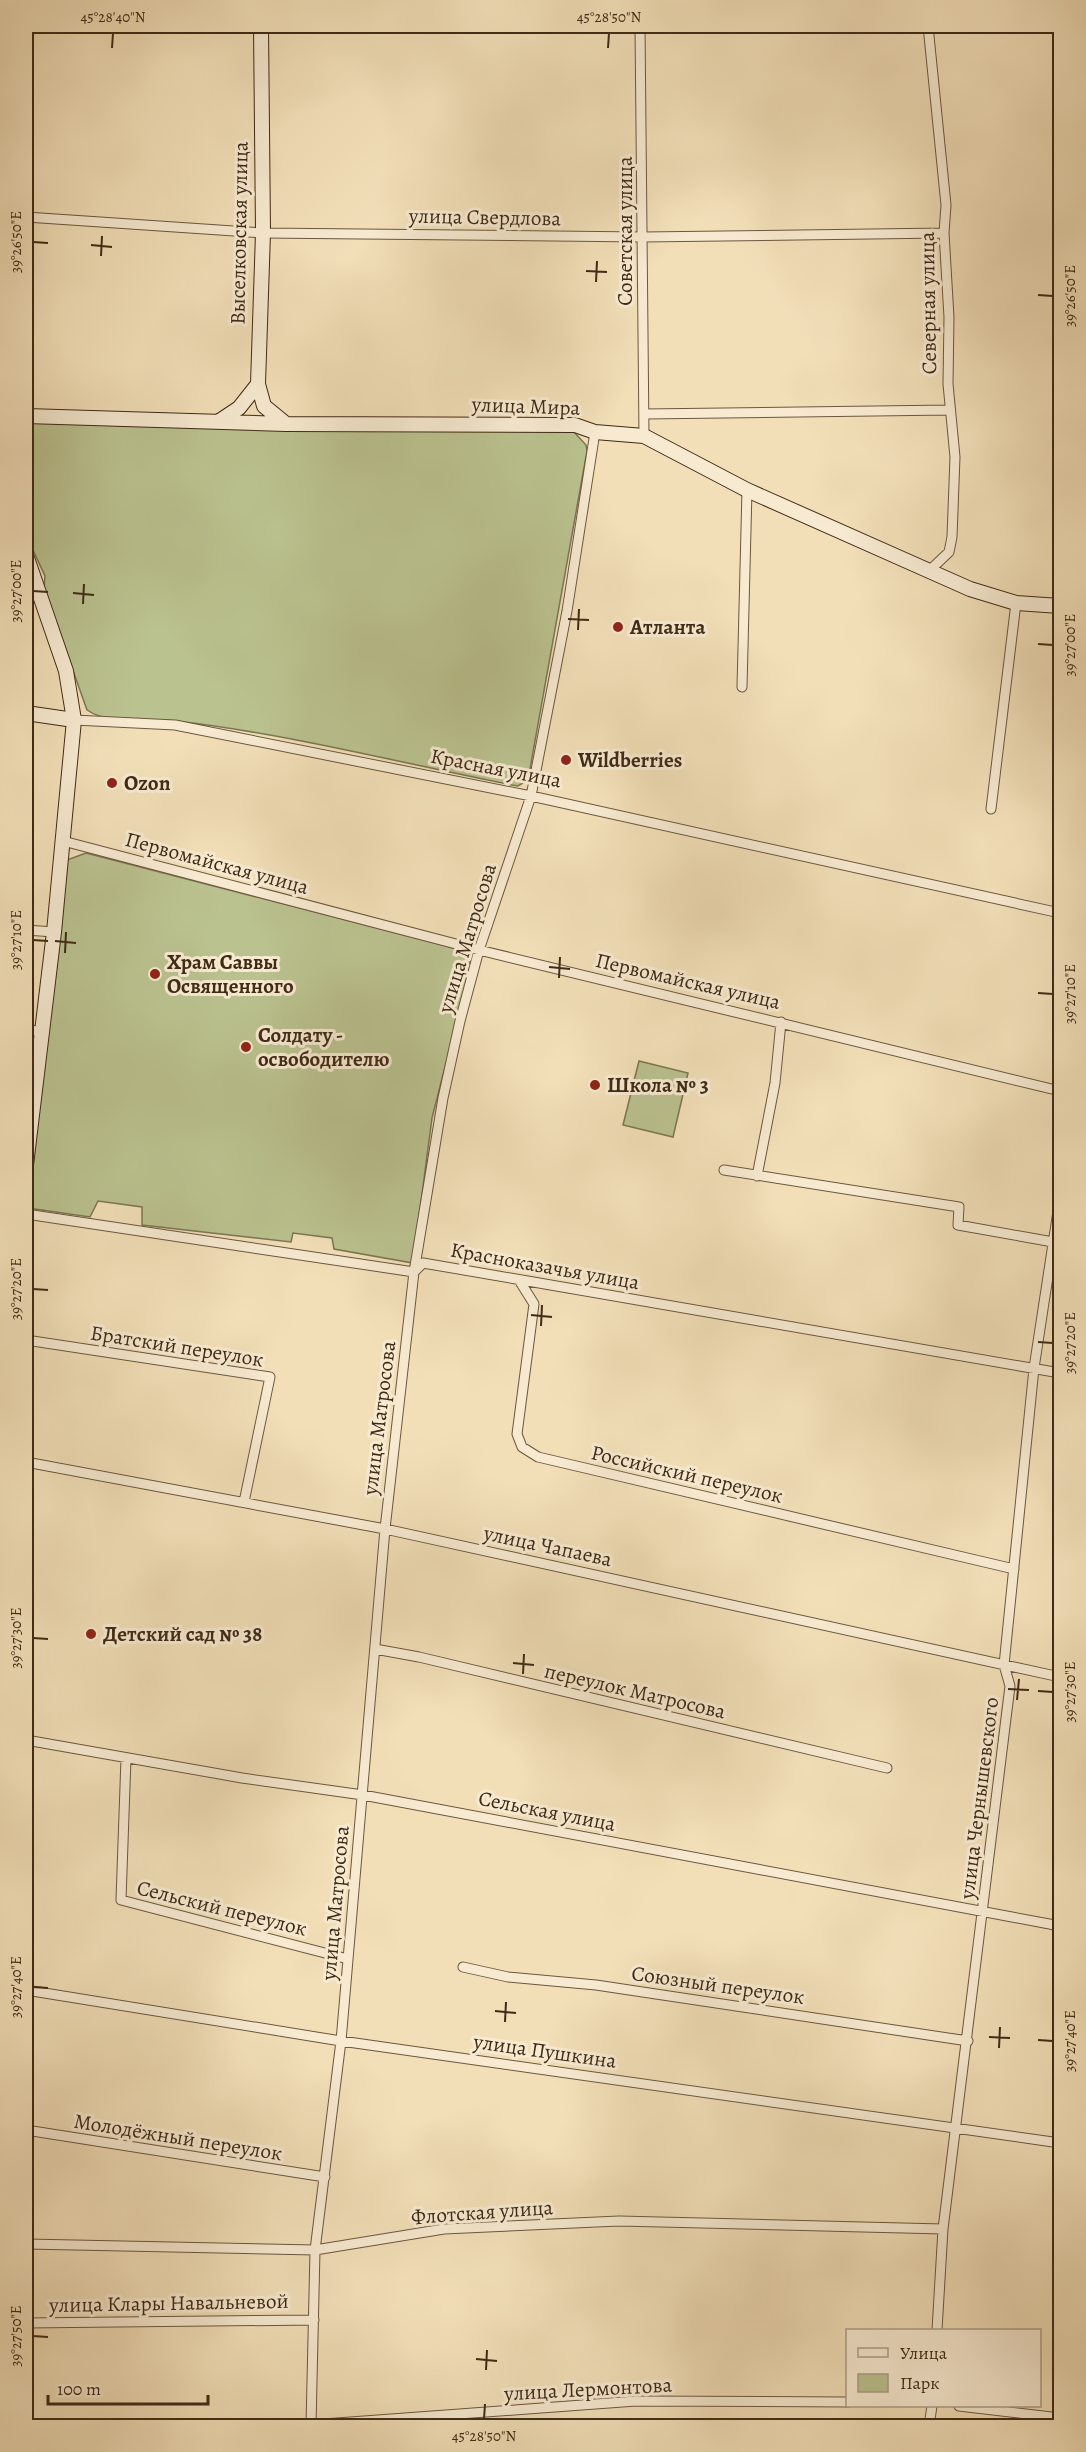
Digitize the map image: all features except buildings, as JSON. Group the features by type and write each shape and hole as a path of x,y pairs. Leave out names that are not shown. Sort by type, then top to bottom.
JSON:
{"street":[{"name":"Выселковская улица","path":"258,384 262,233 261,26"},
{"name":"Советская улица","path":"640,26 644,436"},
{"name":"Северная улица","path":"928,26 946,205 944,233 949,316 949,410 955,457 952,537 949,552 929,571"},
{"name":"улица Свердлова","path":"26,217 262,233 643,237 944,233"},
{"path":"218,422 239,408 258,384"},
{"path":"258,384 264,406 286,424"},
{"path":"644,414 949,410"},
{"name":"улица Мира","path":"26,416 286,424 575,425 595,432 644,436 747,490 970,589 1016,603 1060,606"},
{"name":"улица Матросова","path":"311,2426 315,2250 341,2041 385,1528 414,1272 442,1098 479,950 531,796 567,611 595,432"},
{"path":"742,687 747,490"},
{"path":"26,555 66,671 74,720 54,932 26,1165"},
{"path":"991,809 1016,603"},
{"name":"Красная улица","path":"26,713 74,720 175,725 531,796 1060,913"},
{"name":"Первомайская улица","path":"63,841 479,950 1060,1091"},
{"path":"26,930 54,932"},
{"path":"757,1176 775,1083 781,1022"},
{"path":"26,1029 42,1032"},
{"path":"724,1170 959,1208 958,1225 1053,1242"},
{"name":"улица Чернышевского","path":"937,2329 943,2229 1011,1686 1004,1665 1034,1368 1060,1198"},
{"name":"Красноказачья улица","path":"26,1214 414,1272 423,1263 1060,1373"},
{"name":"Российский переулок","path":"519,1280 534,1304 517,1434 522,1447 538,1456 1014,1569"},
{"name":"Братский переулок","path":"26,1341 270,1377 244,1502"},
{"name":"улица Чапаева","path":"26,1462 385,1528 1060,1677"},
{"name":"переулок Матросова","path":"375,1649 419,1657 887,1768"},
{"name":"Сельская улица","path":"26,1740 242,1778 363,1795 1060,1926"},
{"name":"Сельский переулок","path":"126,1758 121,1900 348,1959"},
{"name":"Союзный переулок","path":"463,1967 508,1977 596,1985 968,2041"},
{"name":"улица Пушкина","path":"26,1990 341,2041 1060,2143"},
{"name":"Молодёжный переулок","path":"26,2130 325,2177"},
{"name":"Флотская улица","path":"26,2244 315,2250 444,2229 619,2221 943,2229"},
{"name":"улица Клары Навальневой","path":"26,2323 314,2320"},
{"name":"улица Лермонтова","path":"296,2427 636,2401 846,2402"},
{"path":"928,2427 932,2407"},
{"path":"967,2407 1060,2418"}],"green space":[{"path":"26,423 574,432 586,445 587,451 528,780 518,786 261,733 176,721 107,718 87,710 44,589 45,576 26,535"},
{"path":"86,853 462,950 470,957 470,969 432,1118 413,1263 334,1249 332,1238 293,1233 291,1242 142,1225 142,1207 98,1201 90,1217 28,1208 67,860"},
{"path":"639,1061 688,1073 673,1137 623,1125"}],"place":[{"name":"Атланта","path":"618,627"},
{"name":"Wildberries","path":"566,760"},
{"name":"Ozon","path":"112,783"},
{"name":"Храм Саввы Освященного","path":"155,974"},
{"name":"Солдату - освободителю","path":"246,1047"},
{"name":"Школа № 3","path":"595,1085"},
{"name":"Детский сад № 38","path":"91,1634"}]}
